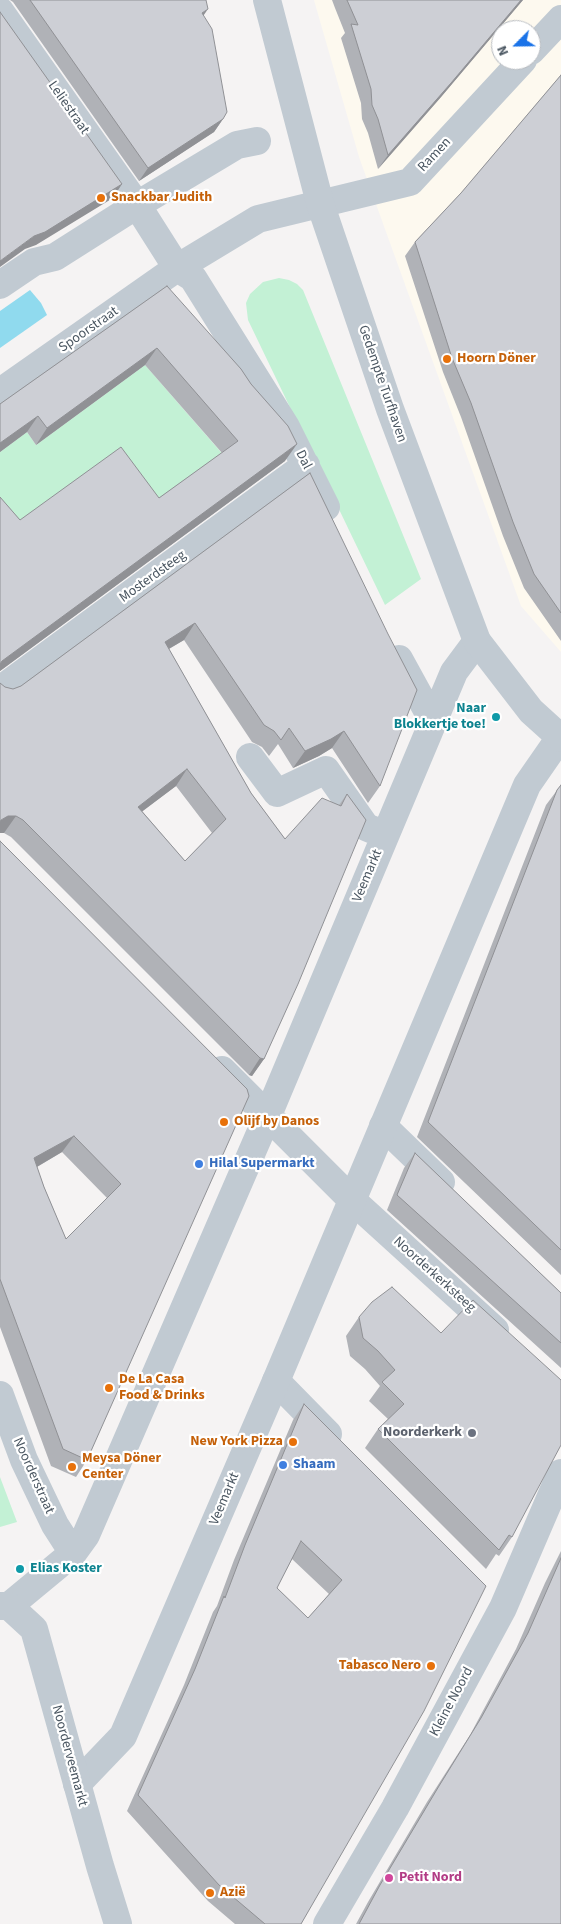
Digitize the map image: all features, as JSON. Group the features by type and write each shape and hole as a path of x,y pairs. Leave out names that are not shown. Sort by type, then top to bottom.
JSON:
{"street":[{"name":"Gedempte Turfhaven","path":"267,0 320,203 394,418 476,641 531,711 560,737"},
{"name":"Leliestraat","path":"0,11 137,205"},
{"path":"541,41 561,19"},
{"name":"Ramen","path":"320,203 410,182 514,70"},
{"path":"0,285 34,262 54,256 237,145 258,141"},
{"name":"Spoorstraat","path":"0,392 177,268 258,219 320,203"},
{"path":"137,205 177,268"},
{"name":"Dal","path":"177,268 193,278 286,427 335,528"},
{"name":"Mosterdsteeg","path":"0,690 306,465"},
{"path":"386,635 433,721"},
{"name":"Veemarkt","path":"5,1606 73,1553 86,1534 268,1115 454,672 476,641"},
{"name":"Veemarkt","path":"77,1784 123,1736 276,1381 526,785 560,737"},
{"path":"250,757 276,793 326,770 366,827 385,835"},
{"path":"204,1051 352,1200"},
{"path":"382,1126 461,1201"},
{"name":"Noorderkerksteeg","path":"352,1200 510,1344"},
{"path":"276,1381 344,1450"},
{"name":"Noorderstraat","path":"0,1395 24,1460 55,1525 73,1553"},
{"name":"Kleine Noord","path":"327,1924 395,1808 503,1608 561,1473"},
{"path":"482,1587 503,1608"},
{"name":"Noorderveemarkt","path":"5,1606 34,1629 118,1924"}],"shaded area":[{"path":"314,0 561,0 561,652 521,606 359,157"}],"green space":[{"path":"279,278 297,284 303,290 421,579 385,605 248,320 246,303 250,294 263,282"},
{"path":"145,365 226,458 147,515 9,537 0,527 0,452 27,432 36,445"},
{"path":"0,1477 17,1522 0,1527"}],"water":[{"path":"30,290 41,303 47,315 0,348 0,311"}],"building":[{"path":"30,0 206,0 208,9 202,13 212,29 227,112 223,119 148,168"},
{"path":"347,0 521,0 504,20 491,20 491,36 388,155 372,105 371,89 351,24 358,25"},
{"path":"0,12 122,184 45,232 34,236 0,261"},
{"path":"561,75 561,613 534,574 513,522 471,403 452,358 415,242 461,193"},
{"path":"167,286 241,369 251,384 288,426 297,444 0,664 0,497 20,520 121,447 159,498 238,441 157,348 47,428 38,416 0,443 0,404"},
{"path":"310,473 417,690 380,786 344,731 305,751 289,728 281,740 274,731 264,725 195,623 165,642 251,793 285,839 322,798 341,806 347,794 366,820 298,984 264,1059 260,1058 23,820 16,816 8,816 0,822 0,683 5,687 13,689 21,686","holes":["187,769 226,819 185,861 138,807"]},
{"path":"561,785 561,1250 428,1122 557,790"},
{"path":"0,841 247,1089 249,1096 87,1460 63,1449 0,1279","holes":["74,1136 121,1184 66,1239 34,1158"]},
{"path":"415,1153 561,1293 561,1343 397,1195"},
{"name":"Noorderkerk","path":"392,1287 441,1333 473,1300 561,1380 561,1445 512,1537 509,1535 499,1550 378,1429 404,1404 382,1382 395,1370 363,1338 359,1317 372,1302"},
{"path":"304,1404 486,1586 424,1711 301,1924 265,1924 219,1885 138,1795 195,1669","holes":["301,1541 342,1580 308,1618 277,1588"]},
{"path":"561,1558 561,1924 359,1924 380,1885 481,1718 528,1633"}],"place":[{"name":"Snackbar Judith","path":"101,198"},
{"name":"Hoorn Döner","path":"447,359"},
{"name":"Naar Blokkertje toe!","path":"496,717"},
{"name":"Olijf by Danos","path":"224,1122"},
{"name":"Hilal Supermarkt","path":"199,1164"},
{"name":"De La Casa Food & Drinks","path":"109,1388"},
{"name":"Noorderkerk","path":"472,1433"},
{"name":"New York Pizza","path":"293,1442"},
{"name":"Shaam","path":"283,1465"},
{"name":"Meysa Döner Center","path":"72,1467"},
{"name":"Elias Koster","path":"20,1569"},
{"name":"Tabasco Nero","path":"431,1666"},
{"name":"Petit Nord","path":"389,1878"},
{"name":"Azië","path":"210,1893"}]}
